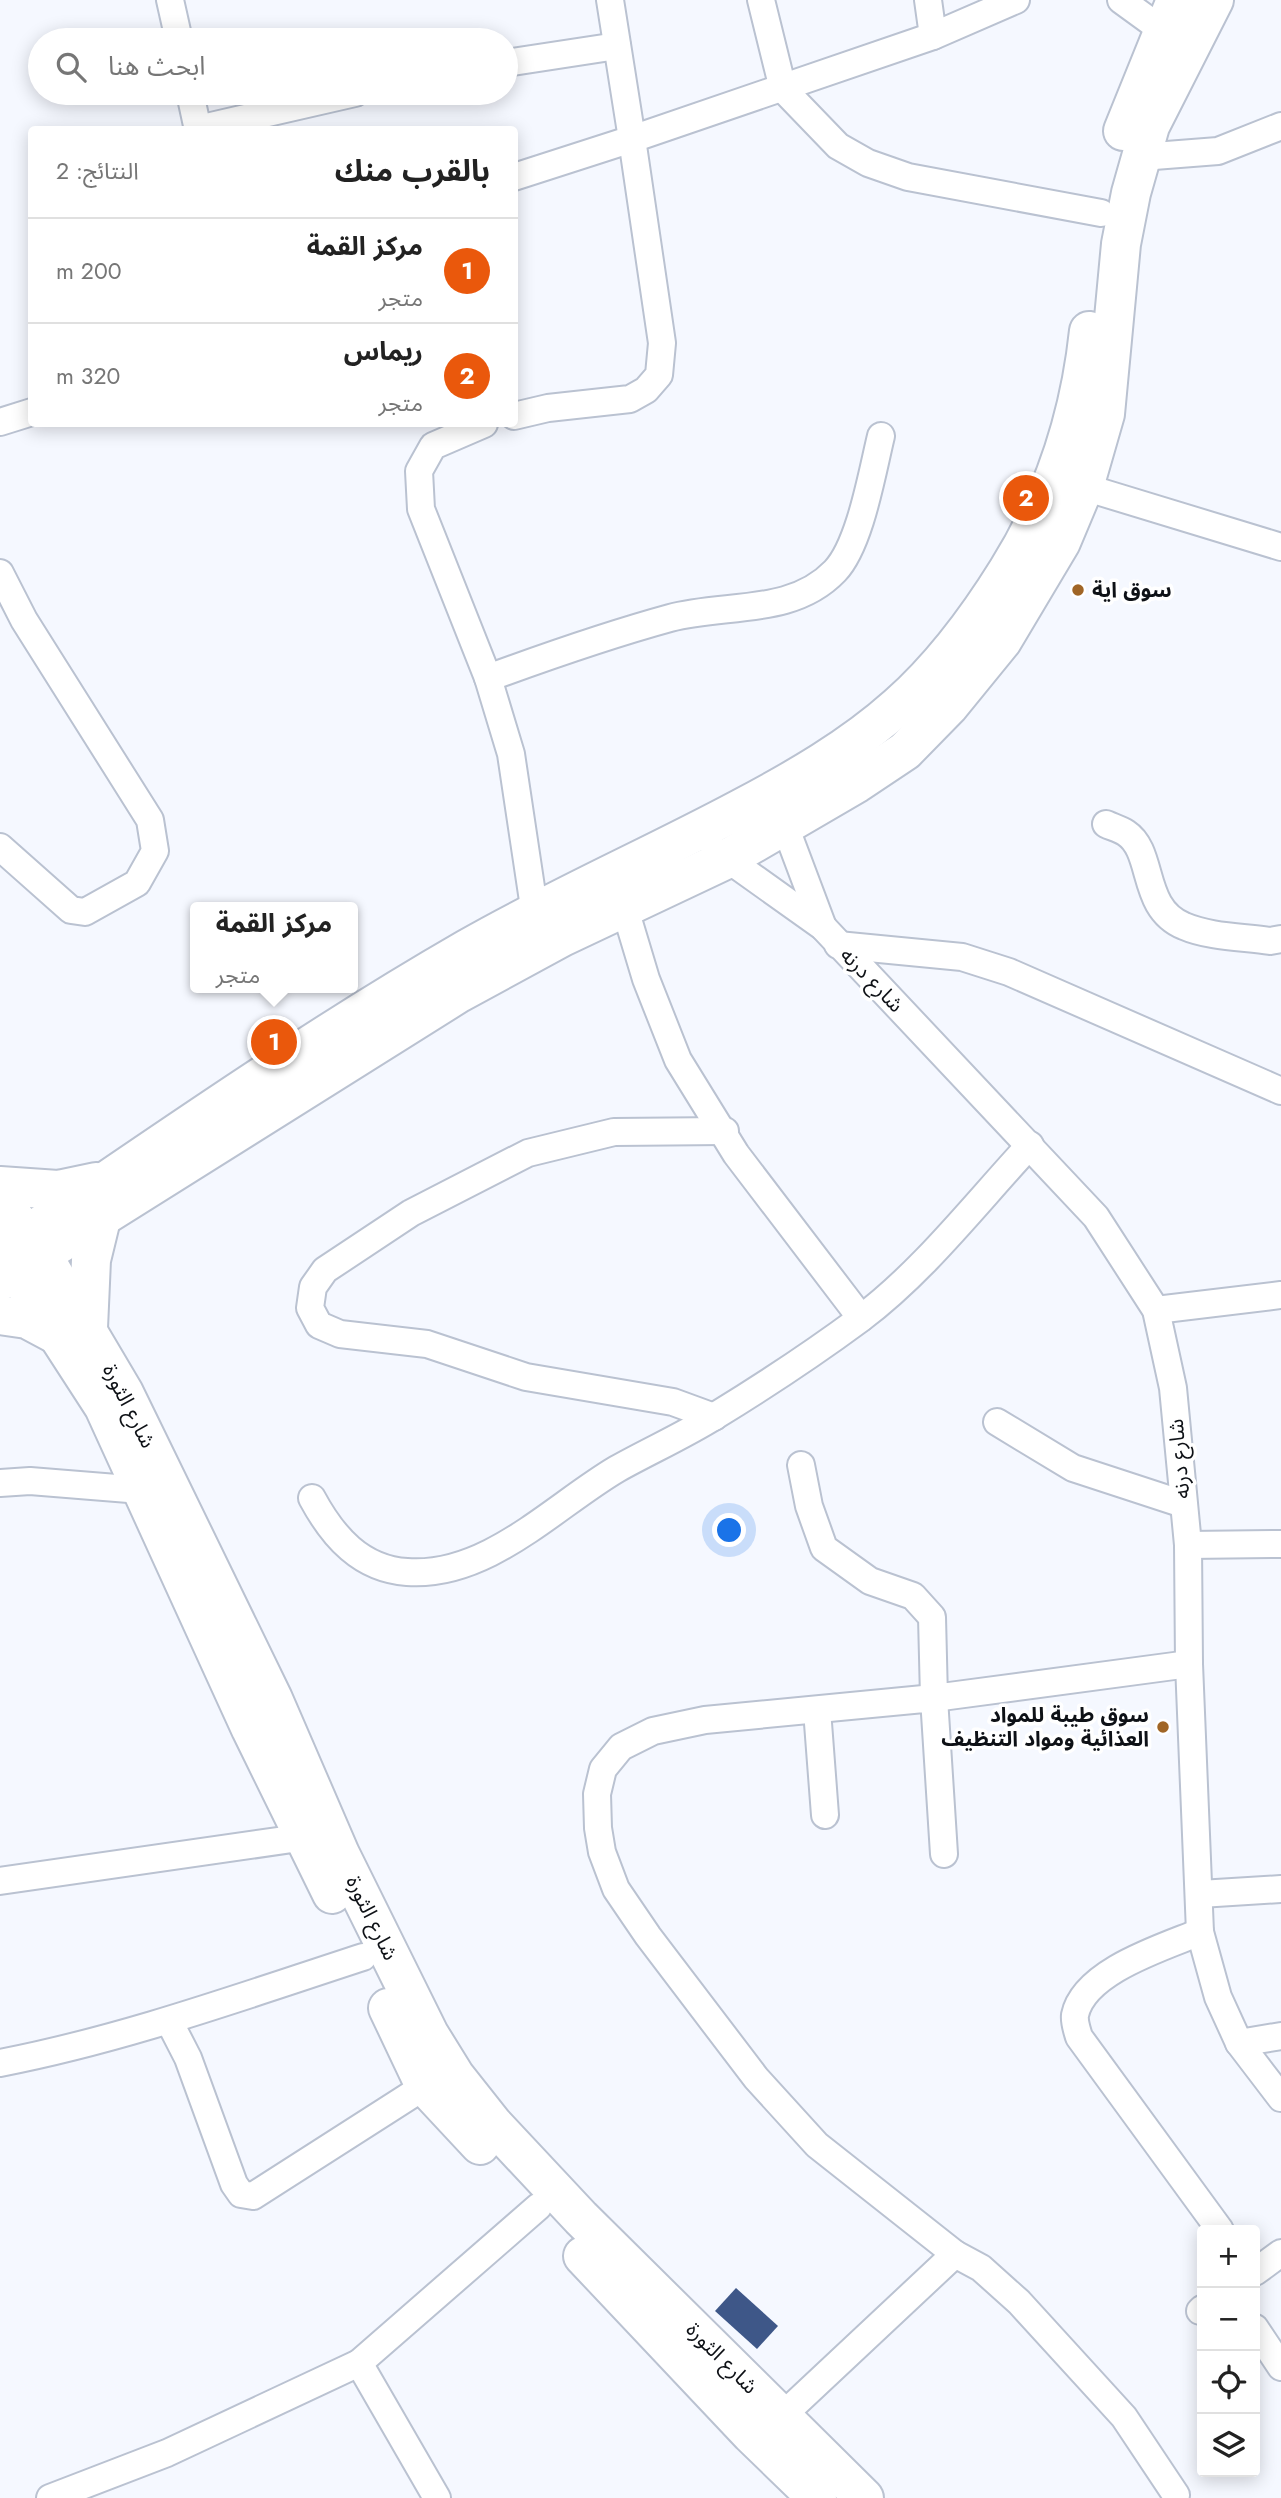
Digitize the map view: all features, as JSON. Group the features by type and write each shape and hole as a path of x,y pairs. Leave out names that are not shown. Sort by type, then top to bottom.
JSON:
{"main road":[{"path":"13,1255 101,1219 459,993 562,937 725,860 844,748 898,706 950,653 989,600 1028,538 1058,468 1077,409 1088,340 1101,213 1118,145 1176,26 1214,0"},
{"path":"13,1255 108,1180 392,993 535,914 696,832 779,808 905,751 949,706 1003,641 1061,542 1084,487 1105,414 1121,244 1176,26"},
{"path":"0,1186 58,1190 108,1180"},
{"name":"شارع الثورة","path":"0,1199 13,1255 124,1393 261,1675 363,1957 425,2086 751,2434 817,2498"},
{"path":"0,1315 72,1331 101,1219"},
{"name":"شارع الثورة","path":"72,1331 141,1490 317,1835 454,2076 493,2124 580,2218 864,2498"}],"street":[{"path":"170,0 176,28"},
{"path":"518,415 548,408 630,400 646,390 659,375 662,343 610,0"},
{"path":"761,0 783,89 838,146 868,163 908,177 1101,213"},
{"path":"928,0 933,36"},
{"path":"518,176 783,89 933,36 1016,0"},
{"path":"1121,0 1176,26"},
{"path":"518,61 617,46"},
{"path":"193,105 197,126"},
{"path":"211,126 303,105"},
{"path":"1141,157 1218,151 1281,126"},
{"path":"0,422 28,413"},
{"path":"477,427 433,446 419,471 421,509 488,678 511,754 535,914"},
{"path":"488,678 564,650 673,617 697,611 789,601 815,590 838,569 858,529 881,436"},
{"path":"1084,487 1281,547"},
{"path":"0,573 24,620 150,820 155,851 137,883 85,912 72,910 0,847"},
{"name":"شارع درنه","path":"779,808 831,936"},
{"path":"1106,824 1127,833 1139,848 1147,880 1163,911 1184,926 1270,941 1281,939"},
{"name":"شارع درنه","path":"696,832 725,860 831,936 1096,1217 1156,1310 1173,1388 1188,1545 1189,1664 1200,1932 1218,1997 1239,2043 1281,2098"},
{"path":"625,909 646,979 678,1060 725,1131 736,1154 861,1318"},
{"path":"831,936 962,957 1009,972 1281,1091"},
{"path":"714,1417 673,1402 526,1377 428,1344 340,1334 319,1325 310,1308 313,1287 325,1270 411,1213 528,1153 614,1132 725,1131"},
{"path":"313,1498 325,1522 344,1545 361,1558 384,1569 409,1573 443,1570 498,1549 615,1470 714,1417 861,1318 908,1276 1030,1145"},
{"path":"1156,1310 1281,1295"},
{"path":"997,1422 1073,1468 1183,1504"},
{"path":"801,1465 809,1506 824,1548 870,1581 913,1596 932,1617 944,1854"},
{"path":"0,1483 30,1481 141,1490"},
{"path":"1188,1545 1281,1544"},
{"path":"1176,2495 1124,2417 1045,2330 981,2268 955,2254 817,2145 755,2078 616,1889 602,1852 597,1794 603,1769 621,1747 653,1731 705,1720 934,1698 1189,1664"},
{"path":"817,1710 825,1815"},
{"path":"0,1881 317,1835"},
{"path":"1199,1894 1281,1889"},
{"path":"1200,1932 1138,1956 1106,1976 1082,1998 1074,2017 1079,2037 1216,2225"},
{"path":"0,2063 66,2050 169,2021 363,1957"},
{"path":"169,2021 188,2058 234,2184 241,2194 253,2196 425,2086"},
{"path":"1239,2043 1281,2036"},
{"path":"50,2498 167,2453 359,2363 538,2207"},
{"path":"1260,2268 1281,2253"},
{"path":"781,2417 955,2254"},
{"path":"1260,2336 1281,2367"},
{"path":"359,2363 437,2498"}],"building":[{"path":"736,2288 778,2326 757,2349 715,2311"}],"place":[{"name":"ريماس","path":"1026,498"},
{"name":"سوق اية","path":"1078,590"},
{"name":"مركز القمة","path":"274,1042"},
{"name":"سوق طيبة للمواد العذائية ومواد التنظيف","path":"1163,1727"}]}
